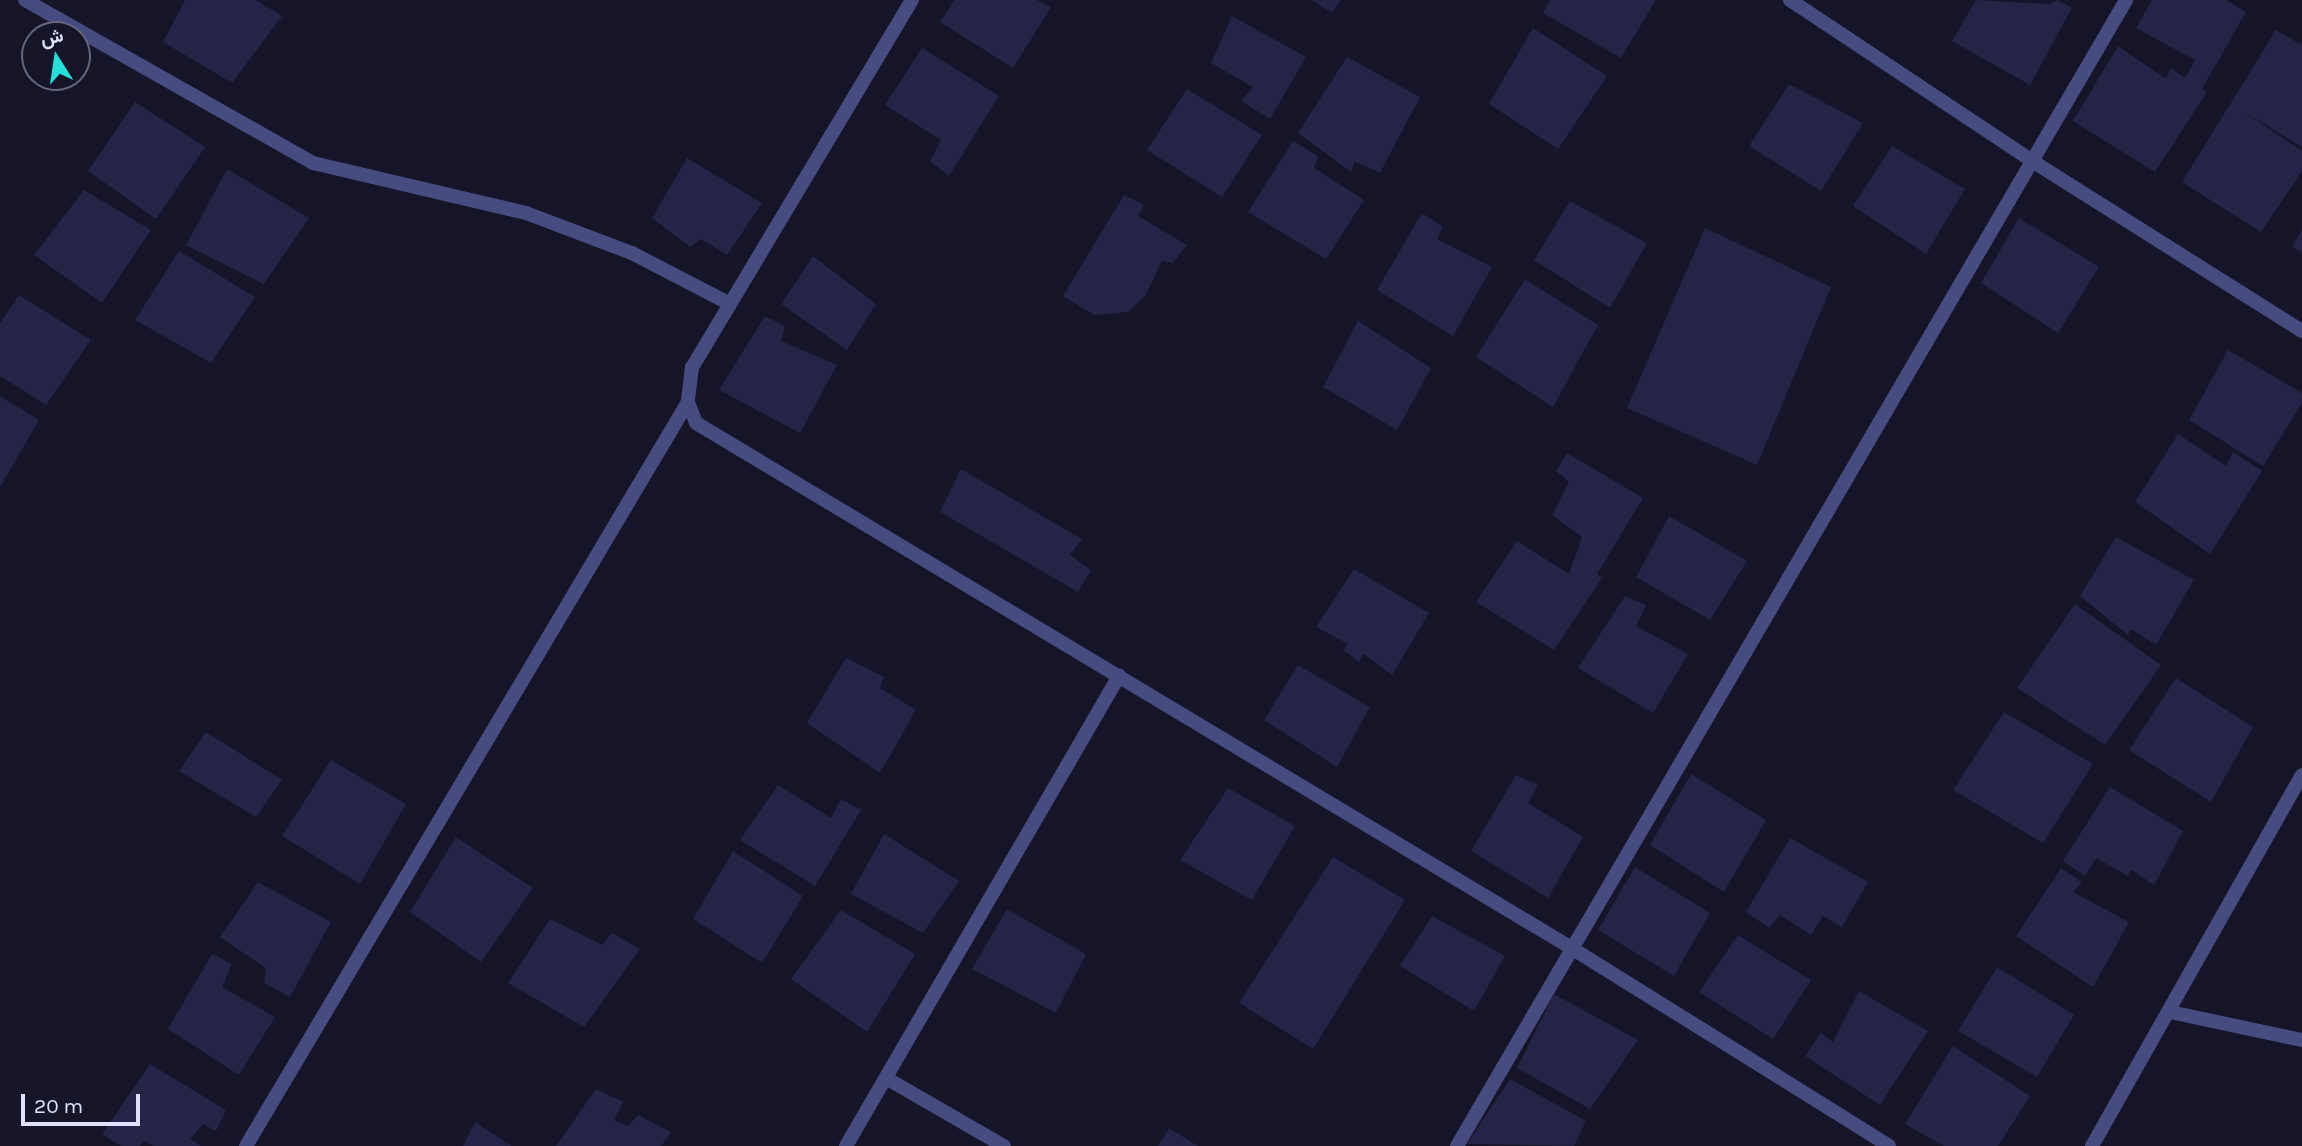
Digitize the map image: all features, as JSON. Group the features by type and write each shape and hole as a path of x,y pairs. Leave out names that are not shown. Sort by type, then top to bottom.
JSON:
{"street":[{"path":"25,0 313,163 527,214 632,253 730,304"},
{"path":"246,1146 688,402 692,367 912,0"},
{"path":"1790,0 2032,162 2302,331"},
{"path":"1457,1146 2126,0"},
{"path":"688,402 696,423 1573,948 1889,1146"},
{"path":"846,1146 1119,676"},
{"path":"2092,1146 2302,775"},
{"path":"2170,1012 2302,1040"},
{"path":"886,1078 1003,1146"}],"building":[{"path":"185,0 256,0 282,16 232,83 163,42"},
{"path":"954,0 1037,0 1051,7 1013,68 940,22"},
{"path":"1312,0 1340,0 1332,13"},
{"path":"1550,0 1656,0 1621,58 1543,13"},
{"path":"1976,0 2049,4 2057,0 2072,8 2030,85 1952,41"},
{"path":"2152,0 2226,0 2246,12 2202,89 2207,92 2155,172 2073,121 2118,46 2166,79 2171,68 2185,78 2195,60 2136,28"},
{"path":"1232,16 1306,57 1270,119 1241,101 1253,87 1211,63"},
{"path":"1533,28 1607,76 1558,149 1489,104"},
{"path":"2276,30 2302,45 2302,147 2243,111 2302,151 2302,171 2261,232 2182,182"},
{"path":"922,48 999,96 949,176 930,161 941,140 885,105"},
{"path":"1347,57 1420,97 1380,173 1355,162 1351,172 1298,133"},
{"path":"1789,84 1863,123 1821,191 1749,146"},
{"path":"1187,89 1262,135 1222,197 1147,150"},
{"path":"135,102 205,147 156,219 88,171"},
{"path":"1293,141 1318,156 1314,168 1364,200 1326,259 1248,212"},
{"path":"1892,146 1965,189 1926,254 1853,206"},
{"path":"687,158 762,203 727,255 701,239 690,247 652,218"},
{"path":"227,169 309,218 264,284 186,245"},
{"path":"84,190 151,230 102,303 34,255"},
{"path":"1124,195 1144,205 1138,216 1187,245 1173,263 1162,261 1145,296 1128,312 1094,315 1063,296"},
{"path":"1570,201 1647,243 1610,308 1534,260"},
{"path":"1422,213 1443,227 1437,239 1492,267 1453,336 1377,290"},
{"path":"2019,218 2099,267 2058,333 1981,283"},
{"path":"1705,228 1831,287 1757,465 1627,408"},
{"path":"2302,229 2302,253 2292,247"},
{"path":"179,251 255,297 211,363 135,320"},
{"path":"813,256 876,304 847,350 781,304"},
{"path":"1525,279 1598,325 1553,407 1476,357"},
{"path":"19,295 91,340 46,405 0,376 0,323"},
{"path":"765,316 785,326 781,341 837,365 800,433 719,390"},
{"path":"1358,321 1431,368 1397,430 1323,387"},
{"path":"2228,350 2302,393 2302,403 2263,466 2189,420"},
{"path":"0,396 39,420 0,487"},
{"path":"2178,434 2226,466 2233,452 2262,471 2210,554 2135,502"},
{"path":"1567,453 1643,498 1597,574 1602,578 1554,650 1476,602 1517,541 1569,574 1582,537 1552,515 1569,482 1556,471"},
{"path":"961,469 1082,539 1070,555 1091,570 1078,592 940,512"},
{"path":"1669,516 1747,561 1710,620 1636,577"},
{"path":"2116,537 2194,580 2156,645 2131,629 2128,635 2080,596"},
{"path":"1354,569 1429,613 1392,675 1364,654 1359,662 1343,650 1348,644 1316,627"},
{"path":"1625,596 1646,605 1636,626 1688,654 1653,713 1578,668"},
{"path":"2075,604 2161,665 2105,745 2017,688"},
{"path":"846,658 884,677 880,688 916,710 880,773 807,723"},
{"path":"1298,665 1370,707 1337,767 1264,720"},
{"path":"2176,678 2253,727 2211,802 2129,750"},
{"path":"2004,712 2093,764 2043,843 1953,790"},
{"path":"206,732 282,780 256,817 179,771"},
{"path":"331,760 406,804 360,884 282,836"},
{"path":"1691,774 1766,820 1724,892 1650,845"},
{"path":"1516,775 1538,785 1528,803 1583,837 1548,898 1471,851"},
{"path":"778,785 831,818 841,799 861,810 815,886 740,840"},
{"path":"2110,787 2183,831 2154,885 2132,870 2128,876 2096,858 2085,876 2063,861"},
{"path":"1228,788 1295,826 1252,900 1180,860"},
{"path":"884,834 959,881 923,933 851,894"},
{"path":"456,837 533,888 481,962 410,912"},
{"path":"1790,838 1868,882 1842,927 1823,916 1811,935 1780,915 1769,928 1746,912"},
{"path":"733,851 803,896 762,963 693,919"},
{"path":"1333,857 1405,900 1313,1049 1239,1003"},
{"path":"1635,867 1710,913 1674,976 1598,930"},
{"path":"2061,868 2082,882 2073,892 2129,922 2093,987 2016,936"},
{"path":"258,882 331,922 290,997 264,983 266,968 220,937"},
{"path":"1007,909 1086,954 1056,1013 972,969"},
{"path":"841,910 915,954 867,1032 791,979"},
{"path":"1432,916 1505,956 1474,1011 1400,966"},
{"path":"550,919 602,945 612,933 640,949 584,1027 508,983"},
{"path":"1738,935 1811,980 1773,1039 1699,992"},
{"path":"212,954 232,964 222,987 275,1017 239,1075 168,1029"},
{"path":"1997,967 2074,1015 2037,1077 1958,1031"},
{"path":"1859,991 1928,1031 1880,1105 1805,1056 1821,1033 1833,1042"},
{"path":"1554,994 1638,1040 1590,1109 1517,1068"},
{"path":"1953,1046 2030,1096 1998,1146 1944,1146 1905,1124"},
{"path":"150,1064 226,1110 216,1131 203,1124 190,1139 201,1146 153,1146 144,1141 140,1146 121,1146 102,1134"},
{"path":"1510,1079 1586,1121 1574,1146 1467,1144"},
{"path":"596,1089 623,1102 614,1120 628,1126 638,1115 671,1132 661,1146 556,1146"},
{"path":"475,1122 512,1146 463,1146"},
{"path":"1169,1128 1198,1146 1158,1146"}]}
